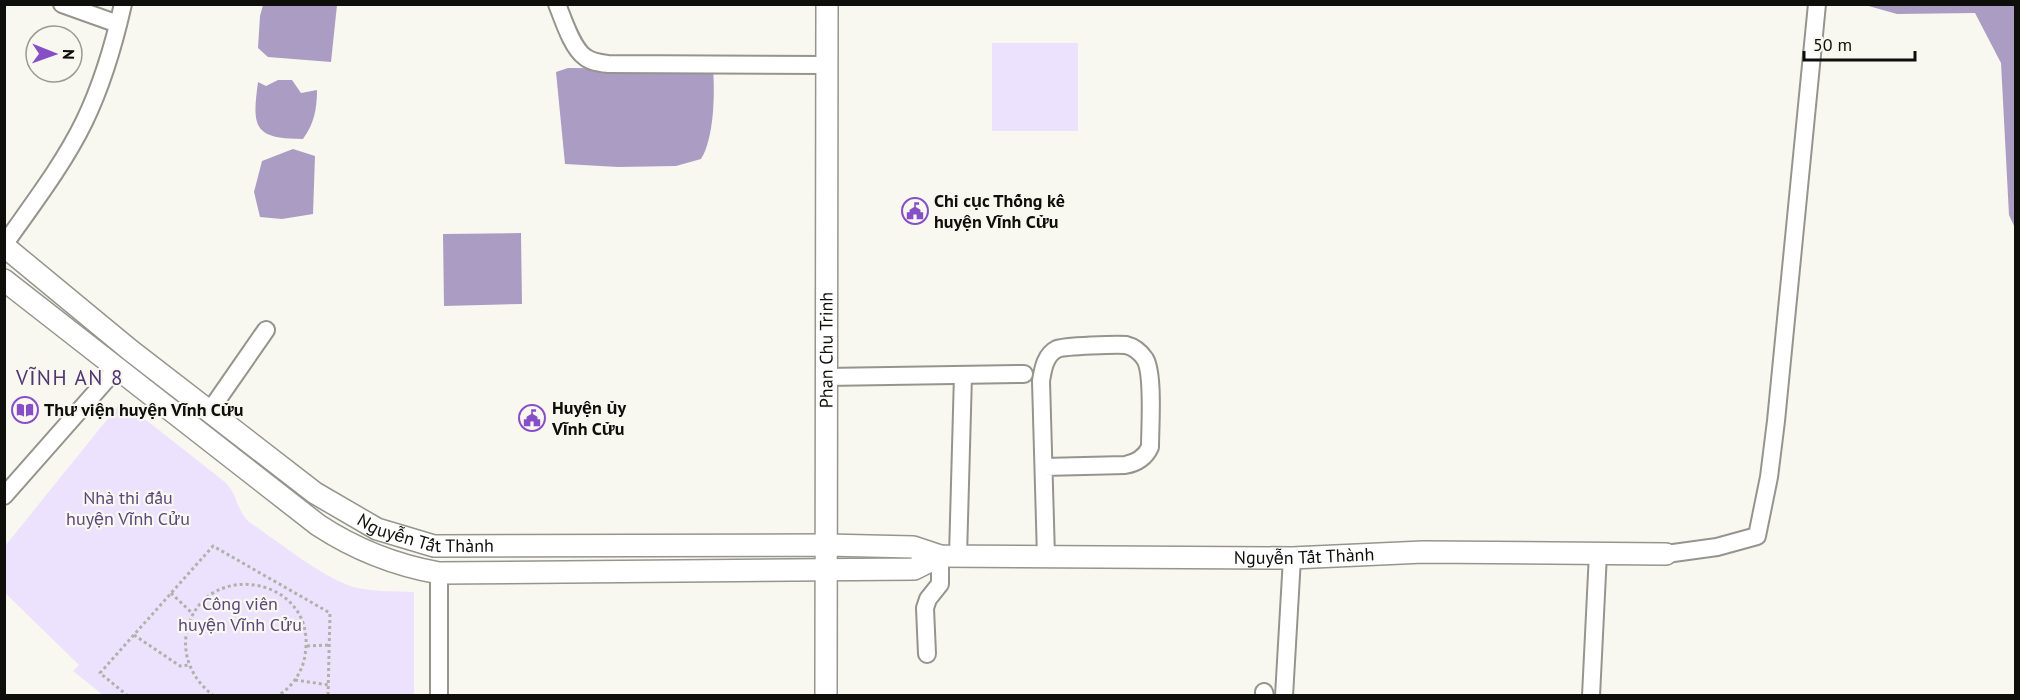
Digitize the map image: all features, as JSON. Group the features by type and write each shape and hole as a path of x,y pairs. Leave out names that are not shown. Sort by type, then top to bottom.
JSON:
{"main road":[{"name":"Phan Chu Trinh","path":"826,696 827,4"},
{"name":"Nguyễn Tất Thành","path":"4,245 130,350 315,493 377,530 434,546 826,545 913,547 949,556 1046,557 1292,558 1423,552 1666,554"},
{"name":"Nguyễn Tất Thành","path":"4,280 275,494 332,534 369,554 390,562 439,573 914,569 949,556"},
{"path":"116,369 130,350"},
{"path":"473,572 474,547"}],"street":[{"path":"62,4 118,24"},
{"path":"4,245 66,154 84,123 97,94 123,4"},
{"path":"557,4 566,27 580,51 584,57 595,63 826,65"},
{"path":"1666,554 1717,547 1757,536 1769,477 1776,421 1817,4"},
{"path":"209,412 266,330"},
{"path":"1044,467 1125,465 1134,463 1147,453 1150,441 1149,369 1138,351 1125,345 1064,347 1050,355 1045,364 1041,381 1046,557"},
{"path":"4,496 116,369"},
{"path":"825,378 1024,374"},
{"path":"927,654 926,608 928,598 940,584 949,556 963,375"},
{"path":"1591,696 1598,553"},
{"path":"1284,696 1292,558"},
{"path":"439,573 440,696"}],"path":[{"path":"128,696 100,673 213,546 330,613 328,696"},
{"path":"213,695 195,677 189,665 186,639 193,614 204,600 219,589 236,584 254,583 271,588 286,598 298,612 305,628 307,646 301,670 295,680 278,696"},
{"path":"279,594 284,585"},
{"path":"171,593 193,614"},
{"path":"134,635 180,666 189,665"},
{"path":"307,646 329,645"},
{"path":"295,680 328,685"}],"green space":[{"path":"992,43 1078,43 1078,131 992,131"},
{"path":"122,401 225,482 249,522 314,567 353,587 376,591 414,592 414,695 103,695 73,671 79,665 5,593 5,546"}],"shaded area":[{"path":"263,5 337,5 331,62 268,57 258,48"},
{"path":"1865,5 2015,5 2015,228 2009,215 2001,63 1975,13 1897,14"},
{"path":"568,68 713,69 714,103 711,128 701,159 676,166 618,167 565,164 556,72"},
{"path":"278,80 292,80 301,93 317,90 314,116 303,139 265,133 256,120 258,82 266,86"},
{"path":"293,149 315,156 313,214 282,219 260,217 254,192 262,161"},
{"path":"521,233 522,304 444,306 443,234"}],"place":[{"name":"Chi cục Thống kê huyện Vĩnh Cửu","path":"915,211"},
{"name":"Thư viện huyện Vĩnh Cửu","path":"25,410"},
{"name":"Huyện ủy Vĩnh Cửu","path":"532,418"}],"district":[{"name":"VĨNH AN 8","path":"70,378"}],"park label":[{"name":"Nhà thi đấu huyện Vĩnh Cửu","path":"128,508"},
{"name":"Công viên huyện Vĩnh Cửu","path":"240,614"}]}
